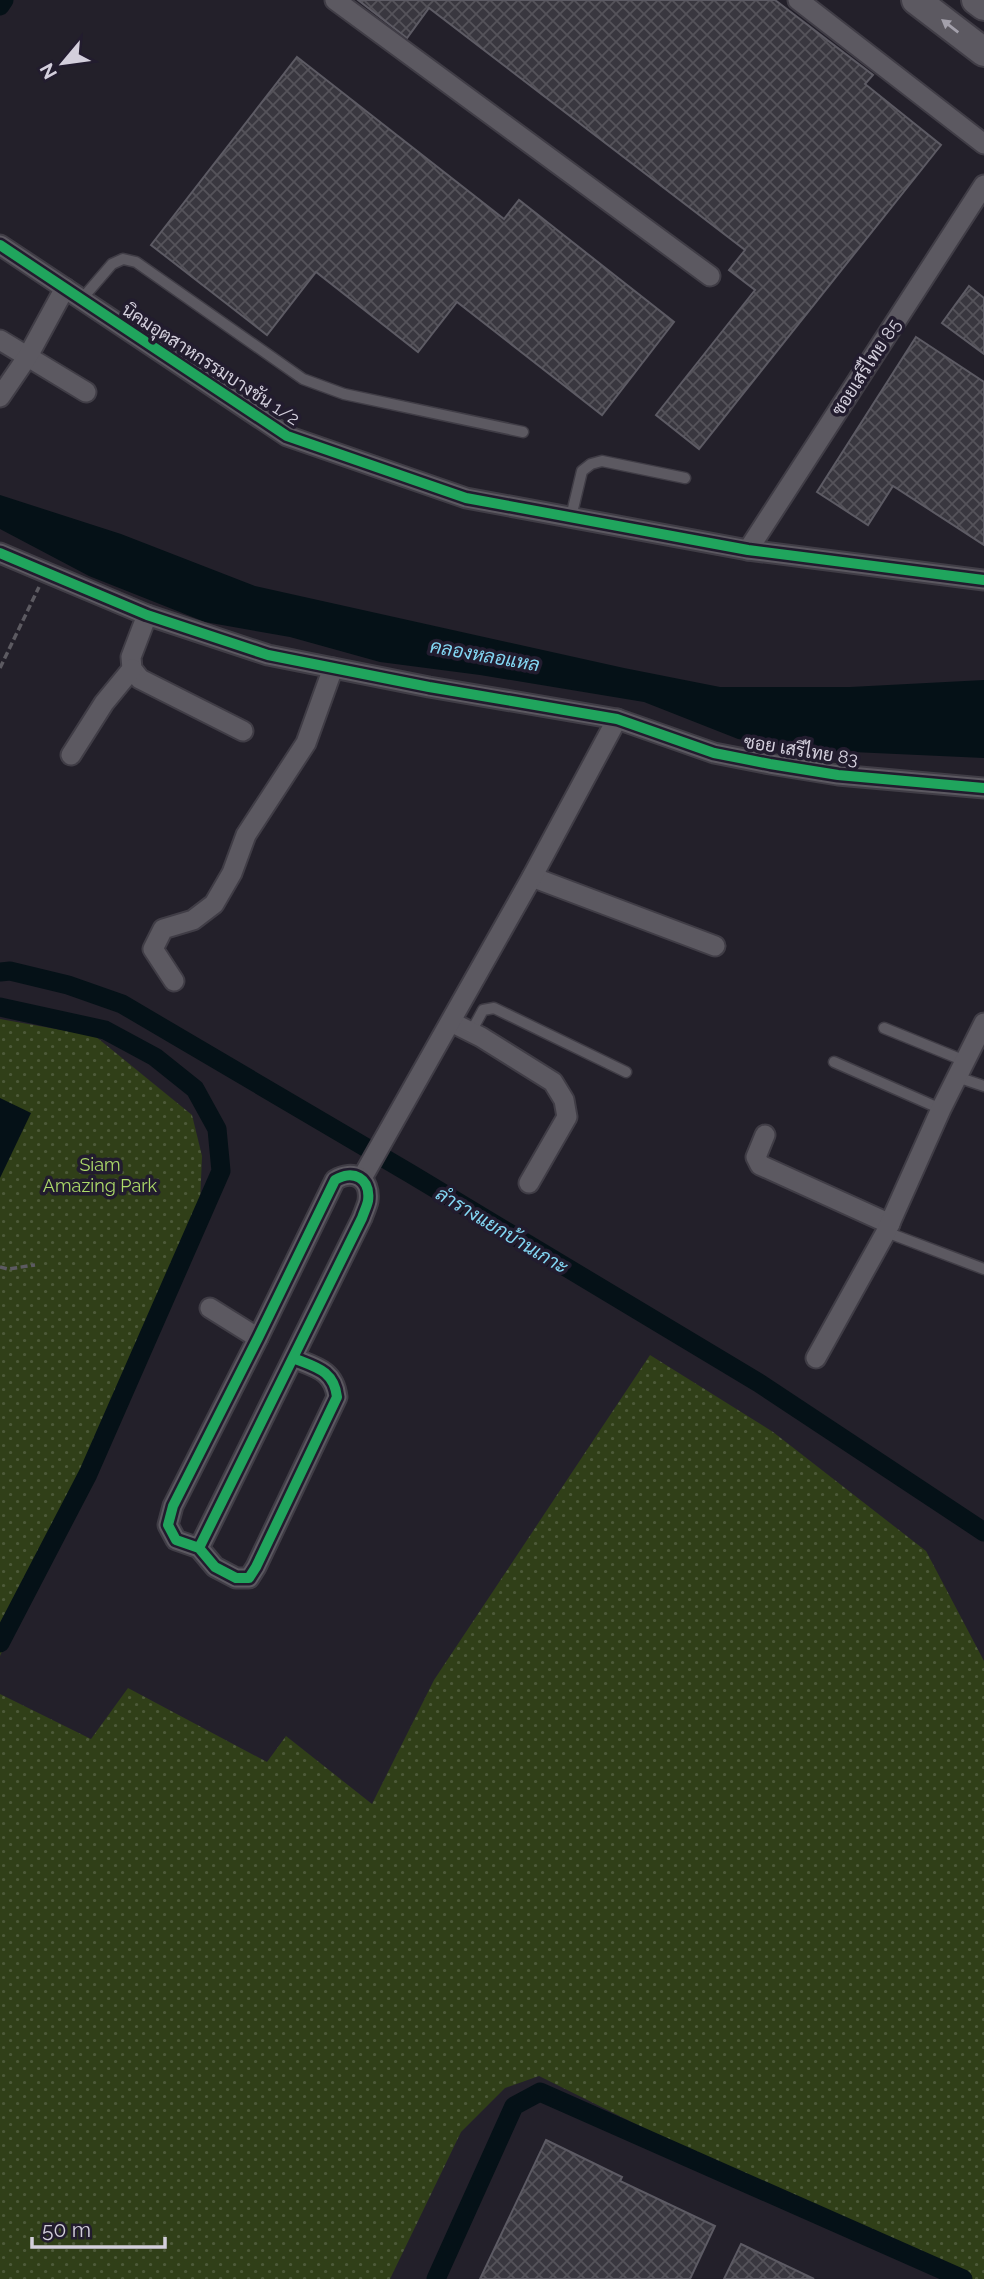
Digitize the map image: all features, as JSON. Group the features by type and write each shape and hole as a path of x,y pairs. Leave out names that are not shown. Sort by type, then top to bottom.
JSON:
{"main road":[{"path":"916,0 984,52"},
{"path":"976,0 984,6"}],"street":[{"path":"335,0 710,276"},
{"path":"798,0 984,144"},
{"name":"ซอยเสรีไทย 85","path":"748,550 984,184"},
{"name":"นิคมอุตสาหกรรมบางชัน 1/2","path":"0,245 287,436 466,498 748,550 984,580"},
{"path":"0,397 27,356 65,288"},
{"path":"0,340 86,392"},
{"name":"ซอย เสรีไทย 83","path":"0,553 147,615 268,655 429,687 617,719 714,753 770,764 838,775 984,788"},
{"path":"147,615 131,657 132,669 140,679 243,731"},
{"path":"174,981 153,949 156,939 163,929 172,924 193,920 214,904 232,873 246,835 306,743 333,668"},
{"path":"71,755 104,703 132,669"},
{"path":"199,1548 362,1218 368,1200 366,1171 532,877 617,719"},
{"path":"532,877 715,946"},
{"path":"451,1022 553,1082 564,1100 567,1117 529,1184"},
{"path":"816,1358 888,1228 941,1109 984,1023"},
{"path":"765,1135 757,1157 760,1165 888,1228"},
{"path":"293,1358 330,1376 335,1384 337,1397 256,1567 249,1578 236,1578 215,1567 199,1548 176,1540 168,1525 173,1506 335,1180 342,1175 366,1171"},
{"path":"210,1308 258,1338"}],"lane":[{"path":"81,301 112,264 123,259 136,262 303,379 344,394 523,432"},
{"path":"571,517 582,471 591,464 602,461 685,478"},
{"path":"471,1032 483,1010 494,1008 626,1072"},
{"path":"884,1028 961,1069 984,1086"},
{"path":"834,1062 941,1109"},
{"path":"888,1228 984,1269"}],"path":[{"path":"0,668 46,572"},
{"path":"0,1267 35,1265"}],"green space":[{"name":"Siam Amazing Park","path":"0,1019 95,1036 192,1115 202,1156 200,1204 0,1656"},
{"path":"650,1355 773,1432 926,1551 984,1661 984,2279 948,2279 539,2076 505,2088 461,2132 390,2279 0,2279 0,1694 91,1739 128,1688 267,1762 286,1736 372,1804 434,1680"}],"water":[{"name":"คลองหลอแหล","path":"0,495 121,534 255,586 720,687 850,687 984,680 984,758 809,750 738,739 644,702 480,675 380,662 290,637 205,622 89,576 0,529"},
{"path":"0,1098 31,1113 0,1178"}],"building":[{"path":"358,0 775,0 873,75 865,84 941,145 699,449 656,415 755,290 729,270 745,250 429,8 407,38"},
{"path":"297,57 504,219 519,200 674,322 602,415 457,302 418,352 316,272 267,335 151,245"},
{"path":"969,286 984,298 984,354 942,323"},
{"path":"916,337 984,382 984,545 893,486 868,525 817,492"},
{"path":"546,2140 622,2177 620,2181 715,2226 690,2279 480,2279"},
{"path":"741,2244 814,2279 724,2279"}],"waterway":[{"path":"0,6 4,0"},
{"name":"ลำรางแยกบ้านเกาะ","path":"0,972 10,971 68,985 122,1004 759,1383 984,1532"},
{"path":"0,1007 105,1030 155,1057 195,1089 217,1129 221,1171 88,1474 0,1643"},
{"path":"436,2279 514,2106 540,2092 963,2279"}],"cycle path":[{"path":"0,245 287,436 466,498 748,550 984,580"},
{"path":"0,553 147,615 268,655 429,687 617,719 714,753 770,764 838,775 984,788"},
{"path":"199,1548 362,1218 368,1203 367,1186 364,1181 354,1176 348,1175 335,1180 173,1506 168,1525 176,1540 199,1548 215,1567 236,1578 249,1578 256,1567 337,1397 328,1375 293,1358"}]}
